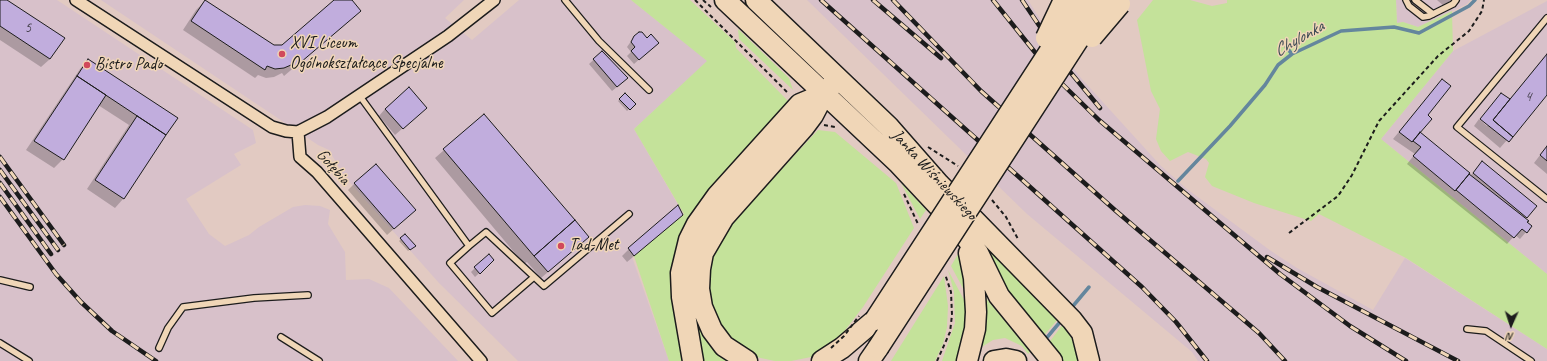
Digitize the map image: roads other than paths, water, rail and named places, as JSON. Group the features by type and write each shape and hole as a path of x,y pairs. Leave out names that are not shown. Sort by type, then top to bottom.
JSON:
{"highway":[{"name":"Janka Wiśniewskiego","path":"725,0 898,163 957,226"},
{"name":"Janka Wiśniewskiego","path":"756,0 889,127 939,184 1053,299 1077,326"},
{"path":"1015,105 1064,0"},
{"path":"847,361 1083,0"},
{"path":"873,357 1104,0"},
{"path":"1052,81 1124,0"},
{"path":"748,361 737,356 724,346 712,330 702,307 699,289 700,269 703,253 717,226 804,126 813,115 824,94 839,78"},
{"path":"693,361 684,318 681,273 689,240 697,224 717,196 800,104 824,94"},
{"path":"957,226 968,251 976,293 975,329 966,361"},
{"path":"957,226 978,254 999,296 1052,361"},
{"path":"822,361 842,348 875,320"},
{"path":"1077,326 1088,361"},
{"path":"994,361 1006,359 1016,361"}],"street":[{"path":"76,0 272,127 286,131 298,132 326,117 448,36 494,0"},
{"name":"Gołębia","path":"298,132 300,157 317,172 482,361"},
{"name":"Janka Wiśniewskiego","path":"1077,326 1100,361"}],"lane":[{"path":"565,0 599,41 649,90"},
{"path":"1406,0 1408,6 1423,17 1433,14 1453,4 1456,0"},
{"path":"1415,0 1433,14"},
{"path":"1547,18 1457,127 1547,199"},
{"path":"359,95 469,246"},
{"path":"534,277 492,313 450,263 486,232 544,286 629,214"},
{"path":"0,280 30,287"},
{"path":"159,348 168,328 183,307 254,298 308,295"},
{"path":"1467,329 1486,331 1531,361"},
{"path":"281,337 319,361"},
{"path":"0,343 29,361"}],"waterway":[{"name":"Chylonka","path":"1178,181 1230,126 1265,85 1278,65 1292,54 1341,31 1394,27 1419,33 1469,6 1475,0"},
{"path":"1286,47 1292,54"},
{"name":"Chylonka","path":"1073,306 1089,287"},
{"name":"Chylonka","path":"1044,341 1060,322"}],"railway":[{"path":"821,0 1142,287 1176,322 1207,361"},
{"path":"873,0 941,58"},
{"path":"893,0 981,91 1116,211 1259,333 1285,361"},
{"path":"993,0 1054,76 1099,120 1280,274 1350,326 1406,361"},
{"path":"1022,0 1071,73 1100,108"},
{"path":"0,157 64,245"},
{"path":"0,170 58,250"},
{"path":"0,183 51,254"},
{"path":"0,197 56,274 81,302 112,331 156,361"},
{"path":"1267,257 1317,287 1458,361"}],"place":[{"name":"XVI Liceum Ogólnokształcące Specjalne","path":"282,54"},
{"name":"Bistro Pado","path":"87,65"},
{"name":"Tad-Met","path":"561,246"}]}
